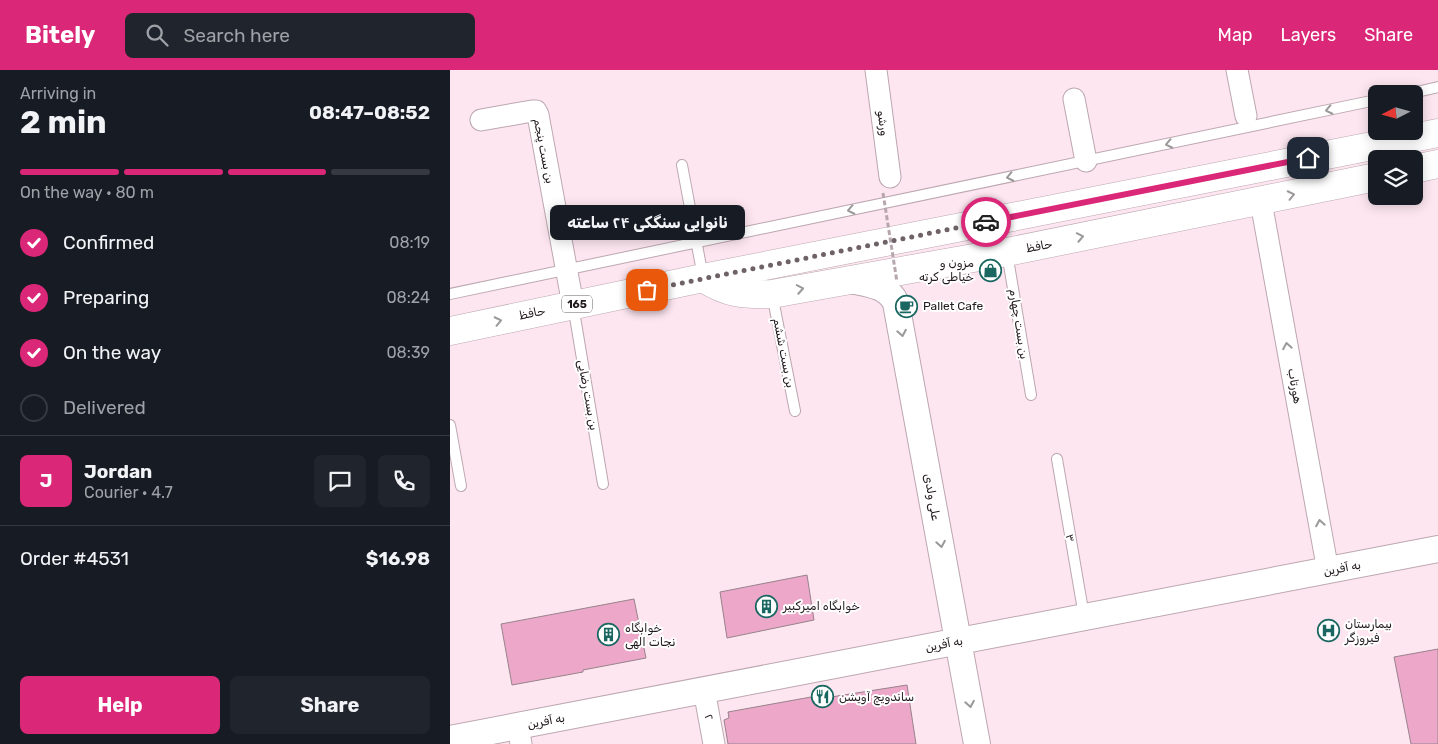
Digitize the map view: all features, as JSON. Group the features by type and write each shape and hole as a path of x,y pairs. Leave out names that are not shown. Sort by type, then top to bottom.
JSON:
{"main road":[{"name":"حافظ","path":"450,330 1438,132"},
{"path":"1423,167 1438,164"},
{"name":"حافظ","path":"703,278 717,287 736,294 772,294 1007,252 1261,202 1368,179"}],"street":[{"name":"ورشو","path":"876,70 886,185"},
{"path":"1237,70 1246,116"},
{"path":"1074,99 1086,161"},
{"name":"بن بست پنجم","path":"481,120 536,111 573,305"},
{"name":"هورتاب","path":"1261,202 1328,570"},
{"name":"علی ولدی","path":"851,280 882,288 893,296 896,303 977,744"},
{"name":"به آفرین","path":"450,739 520,735 704,690 1438,550"},
{"name":"۲","path":"704,690 714,744"}],"lane":[{"path":"1423,91 1438,88"},
{"path":"450,294 1368,102"},
{"path":"682,166 703,278"},
{"name":"بن بست چهارم","path":"1007,252 1031,395"},
{"name":"بن بست ششم","path":"772,294 795,411"},
{"name":"بن بست رضایی","path":"573,305 604,484"},
{"path":"450,425 461,486"},
{"name":"۳","path":"1057,459 1084,617"}],"path":[{"path":"886,185 897,282"}],"building":[{"name":"خوابگاه امیرکبیر","path":"807,575 814,620 727,638 720,592"},
{"path":"634,599 646,658 512,685 501,624"},
{"path":"1438,649 1438,744 1411,744 1394,657"},
{"path":"907,685 916,744 728,744 724,720 729,718 728,712 811,697 812,700"}],"way so far":[{"path":"647,290 986,222"}],"place":[{"name":"مزون و خیاطی کرته","path":"990,270"},
{"name":"نانوایی سنگکی ۲۴ ساعته","path":"647,290"},
{"name":"Pallet Cafe","path":"907,306"},
{"name":"خوابگاه امیرکبیر","path":"767,606"},
{"name":"بیمارستان فیروزگر","path":"1329,631"},
{"name":"خوابگاه نجات الهی","path":"609,635"},
{"name":"ساندویچ آویشن","path":"823,697"}],"route":[{"path":"986,222 1308,158"}]}
